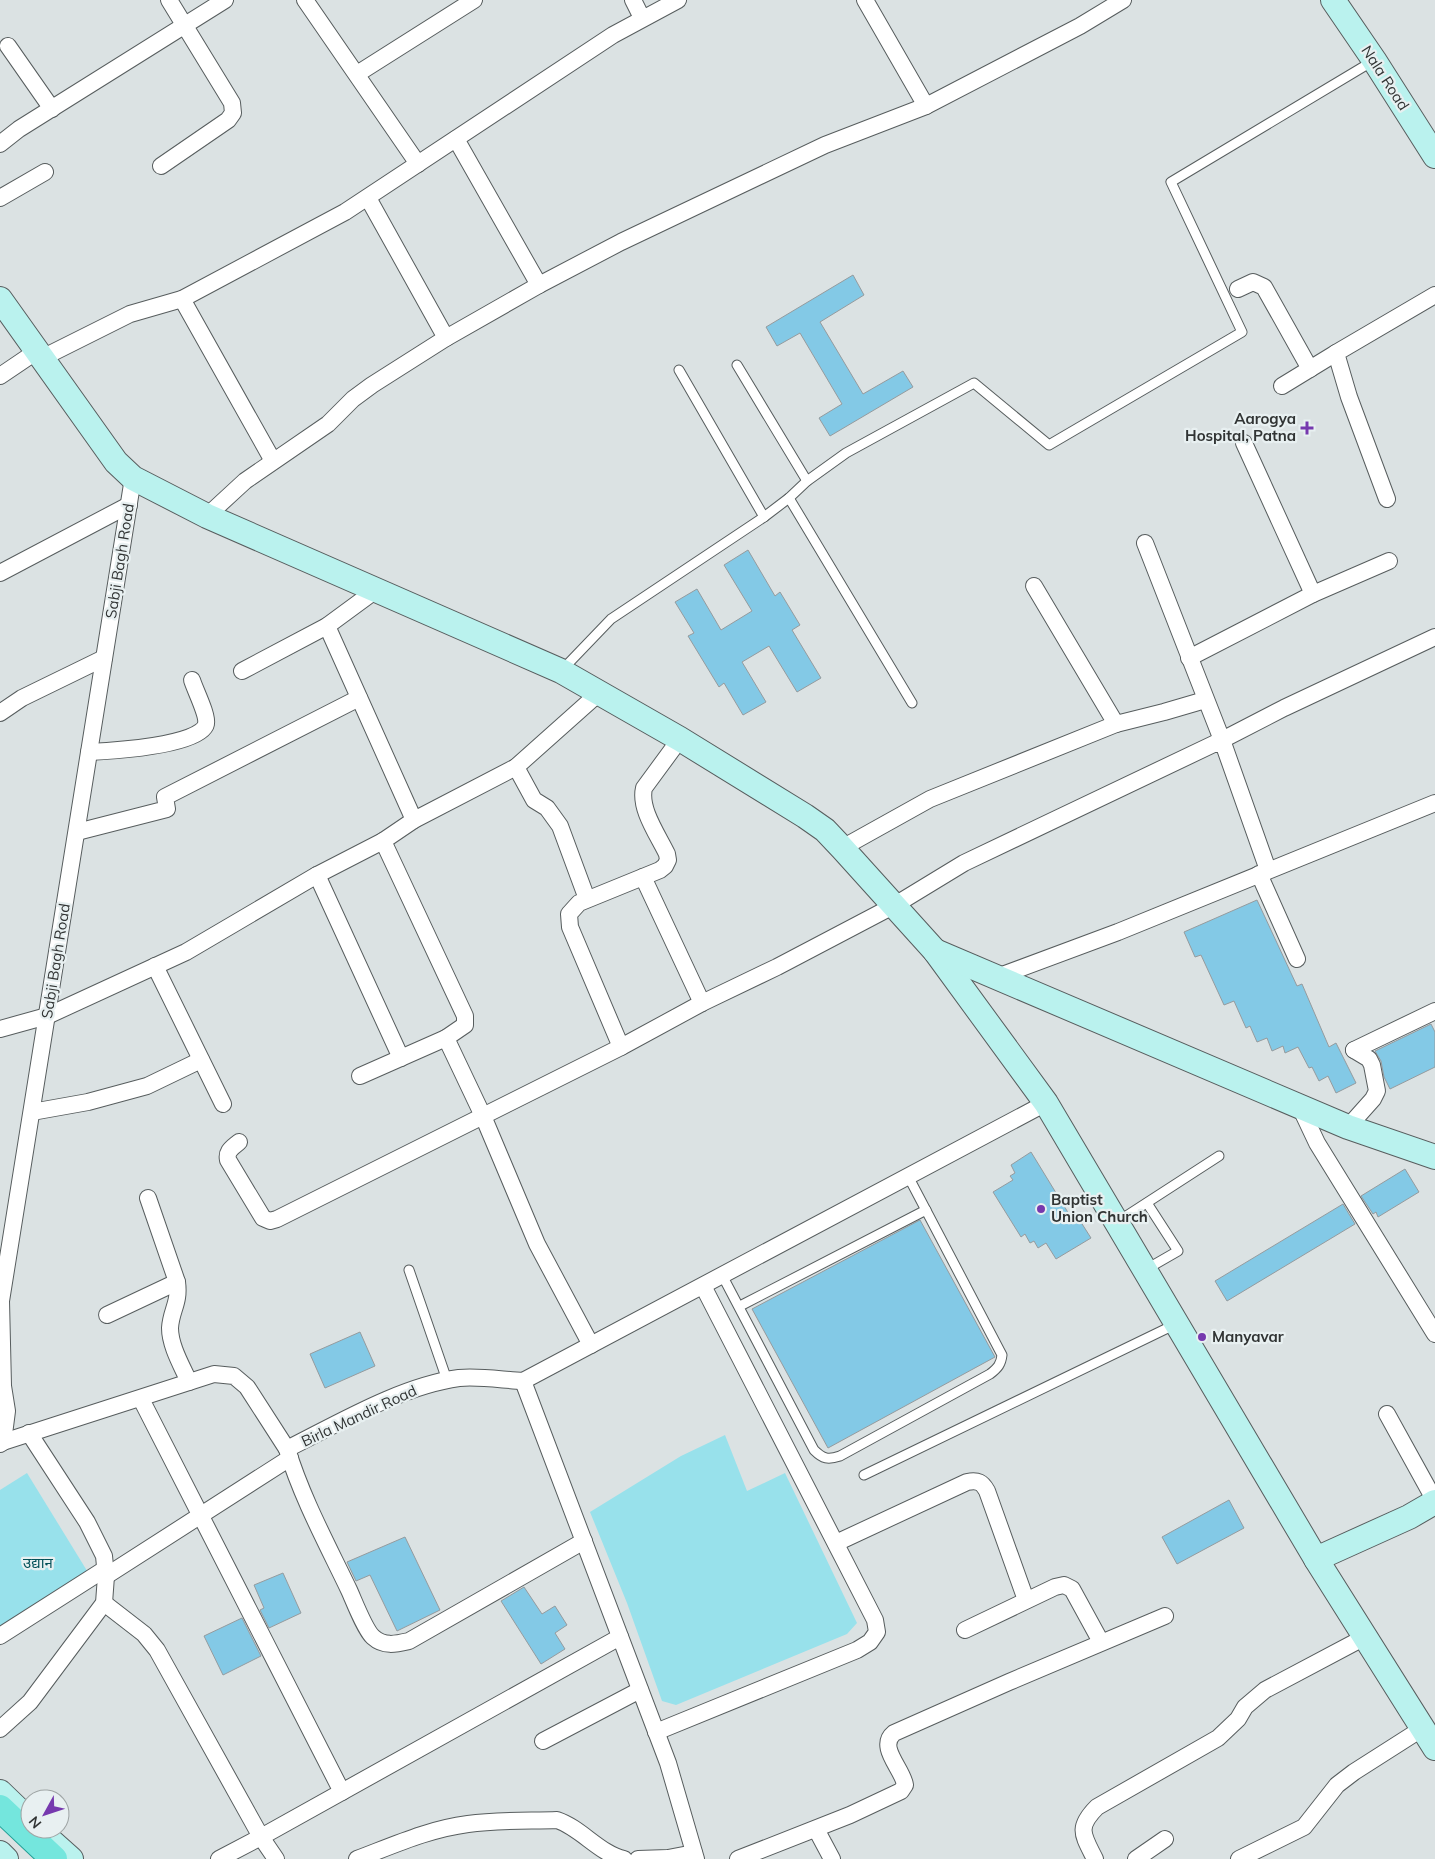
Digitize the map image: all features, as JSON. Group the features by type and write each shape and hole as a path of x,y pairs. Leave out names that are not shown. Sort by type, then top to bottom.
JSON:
{"main road":[{"name":"Nala Road","path":"1333,0 1435,156"},
{"path":"0,299 116,462 133,478 207,516 561,671 680,739 805,816 824,830 842,848 935,951 1046,1103 1316,1559 1429,1738"},
{"path":"935,951 1348,1127 1435,1157"},
{"path":"1316,1559 1409,1517 1435,1502"},
{"path":"0,1792 20,1811"},
{"path":"0,1808 54,1859"},
{"path":"0,1830 29,1859"},
{"path":"49,1839 71,1859"},
{"path":"0,1853 6,1859"}],"street":[{"path":"161,166 228,120 233,113 232,103 169,0"},
{"path":"0,144 225,0"},
{"path":"305,0 418,164"},
{"path":"357,74 474,0"},
{"path":"633,0 642,18"},
{"path":"0,376 39,354 130,314 182,299 346,212 613,35 678,0"},
{"path":"865,0 926,106"},
{"path":"207,516 245,481 328,424 353,399 372,385 446,338 539,285 621,242 816,150 926,106 1080,26 1123,0"},
{"path":"8,46 52,109"},
{"path":"456,139 539,285"},
{"path":"0,198 45,172"},
{"path":"368,198 446,338"},
{"path":"1238,289 1253,282 1264,287 1310,369"},
{"path":"1282,386 1435,295"},
{"path":"182,299 273,461"},
{"path":"1336,353 1349,398 1388,499"},
{"path":"1244,443 1313,594"},
{"name":"Sabji Bagh Road","path":"1,1443 7,1411 1,1387 1,1301 133,478"},
{"path":"0,573 129,506"},
{"path":"1144,543 1222,740 1264,872 1297,959"},
{"path":"1189,658 1313,594 1389,560"},
{"path":"1034,586 1116,724"},
{"path":"242,671 327,626 376,590"},
{"path":"327,626 414,820"},
{"path":"239,1142 229,1150 228,1160 263,1218 270,1221 277,1220 621,1047 702,1003 777,967 895,905 964,864 1222,740 1284,708 1435,637"},
{"path":"0,713 22,698 104,658"},
{"path":"89,752 146,748 196,735 204,729 207,722 192,680"},
{"path":"0,1029 47,1016 186,952 317,875 383,841 414,820 516,767 599,693"},
{"path":"76,832 167,809 165,797 359,698"},
{"path":"842,848 930,799 1116,724 1205,700"},
{"path":"621,1047 570,927 569,914 579,903 587,899 660,870 665,866 668,860 667,854 642,797 644,788 680,739"},
{"path":"516,767 534,800 547,808 560,826 587,899"},
{"path":"996,977 1118,932 1435,803"},
{"path":"360,1076 446,1038 465,1025 464,1016 383,841"},
{"path":"317,875 401,1058"},
{"path":"643,876 702,1003"},
{"path":"155,966 223,1104"},
{"path":"1348,1127 1373,1099 1377,1091 1369,1059 1354,1050 1435,1011"},
{"path":"446,1038 483,1116 537,1244 591,1345"},
{"path":"32,1112 88,1102 146,1086 201,1060"},
{"path":"638,1859 695,1856 668,1763 523,1381 1046,1103"},
{"path":"1300,1107 1317,1143 1435,1334"},
{"path":"148,1198 177,1282 179,1295 170,1329 172,1341 190,1382"},
{"path":"107,1315 177,1282"},
{"path":"656,1732 857,1650 870,1642 877,1632 875,1620 703,1286"},
{"name":"Birla Mandir Road","path":"1,1443 214,1374 234,1376 247,1387 288,1454 406,1391 461,1378 523,1381"},
{"path":"141,1399 342,1792"},
{"path":"1387,1414 1435,1502"},
{"path":"0,1729 30,1702 104,1603 106,1572 104,1556 86,1522 29,1433"},
{"path":"0,1636 200,1515 288,1454 295,1475 355,1604 372,1636 382,1644 395,1645 409,1641 584,1541"},
{"path":"836,1544 967,1482 976,1480 982,1483 987,1490 1026,1600"},
{"path":"965,1630 1026,1600 1064,1585 1072,1589 1101,1642"},
{"path":"104,1603 144,1634 157,1650 261,1837 276,1859"},
{"path":"738,1859 816,1829 902,1791 905,1785 904,1779 889,1750 887,1742 894,1733 1165,1616"},
{"path":"219,1859 620,1637"},
{"path":"1095,1859 1082,1828 1087,1817 1097,1808 1218,1738 1238,1719 1245,1707 1265,1690 1365,1637"},
{"path":"543,1741 640,1690"},
{"path":"1238,1859 1304,1827 1337,1785 1354,1772 1429,1738"},
{"path":"357,1859 428,1832 452,1827 470,1824 557,1820 566,1823 612,1855 622,1859"},
{"path":"816,1829 832,1859"},
{"path":"1136,1859 1165,1839"}],"lane":[{"path":"561,671 611,619 764,517 790,498 807,481 846,453 974,382 1049,445 1242,332 1171,182 1374,60"},
{"path":"737,365 807,481"},
{"path":"678,370 764,517"},
{"path":"790,498 912,703"},
{"path":"1116,1222 1219,1156"},
{"path":"722,1275 740,1306 814,1450 822,1457 830,1460 840,1456 990,1374 1001,1363 1002,1355 908,1176"},
{"path":"1145,1270 1178,1251 1147,1203"},
{"path":"740,1306 926,1210"},
{"path":"408,1270 447,1380"},
{"path":"864,1475 1177,1324"}],"green space":[{"path":"725,1435 747,1491 785,1473 857,1623 847,1634 676,1705 662,1701 627,1603 590,1512 681,1456"},
{"name":"उद्यान","path":"27,1473 89,1574 0,1633 0,1490"}],"building":[{"path":"853,275 864,295 820,322 863,394 903,371 913,387 830,436 819,418 842,404 800,333 777,346 766,327"},
{"path":"748,550 775,596 780,592 800,625 792,630 821,678 797,692 769,646 742,662 766,702 743,715 724,683 719,687 688,636 694,633 675,602 697,589 721,630 752,611 724,565"},
{"path":"1257,900 1297,986 1302,984 1329,1047 1336,1043 1356,1083 1336,1093 1328,1076 1319,1081 1312,1067 1309,1068 1298,1047 1285,1053 1283,1046 1272,1051 1267,1038 1257,1042 1250,1026 1246,1028 1234,1001 1224,1005 1201,955 1195,957 1184,932"},
{"path":"1431,1024 1435,1032 1435,1067 1390,1089 1384,1077 1381,1061 1375,1051"},
{"path":"1031,1152 1072,1219 1077,1216 1091,1238 1056,1259 1046,1243 1038,1248 1034,1241 1030,1243 1025,1234 1021,1237 993,1192 1013,1180 1010,1176 1015,1173 1011,1165"},
{"path":"1405,1169 1419,1192 1378,1217 1376,1212 1373,1214 1361,1196"},
{"path":"1343,1204 1355,1224 1227,1301 1215,1281"},
{"path":"920,1220 995,1357 828,1448 752,1309"},
{"path":"360,1332 375,1366 325,1388 310,1354"},
{"path":"1229,1500 1244,1528 1177,1564 1162,1537"},
{"path":"405,1537 440,1610 397,1631 370,1575 356,1581 347,1562"},
{"path":"283,1573 301,1613 269,1628 260,1610 264,1608 254,1585"},
{"path":"524,1587 542,1614 555,1606 567,1625 555,1633 565,1649 541,1664 501,1601"},
{"path":"242,1618 261,1656 223,1675 204,1636"}],"place":[{"name":"Aarogya Hospital, Patna","path":"1307,428"},
{"name":"Baptist Union Church","path":"1041,1209"},
{"name":"Manyavar","path":"1202,1337"}]}
